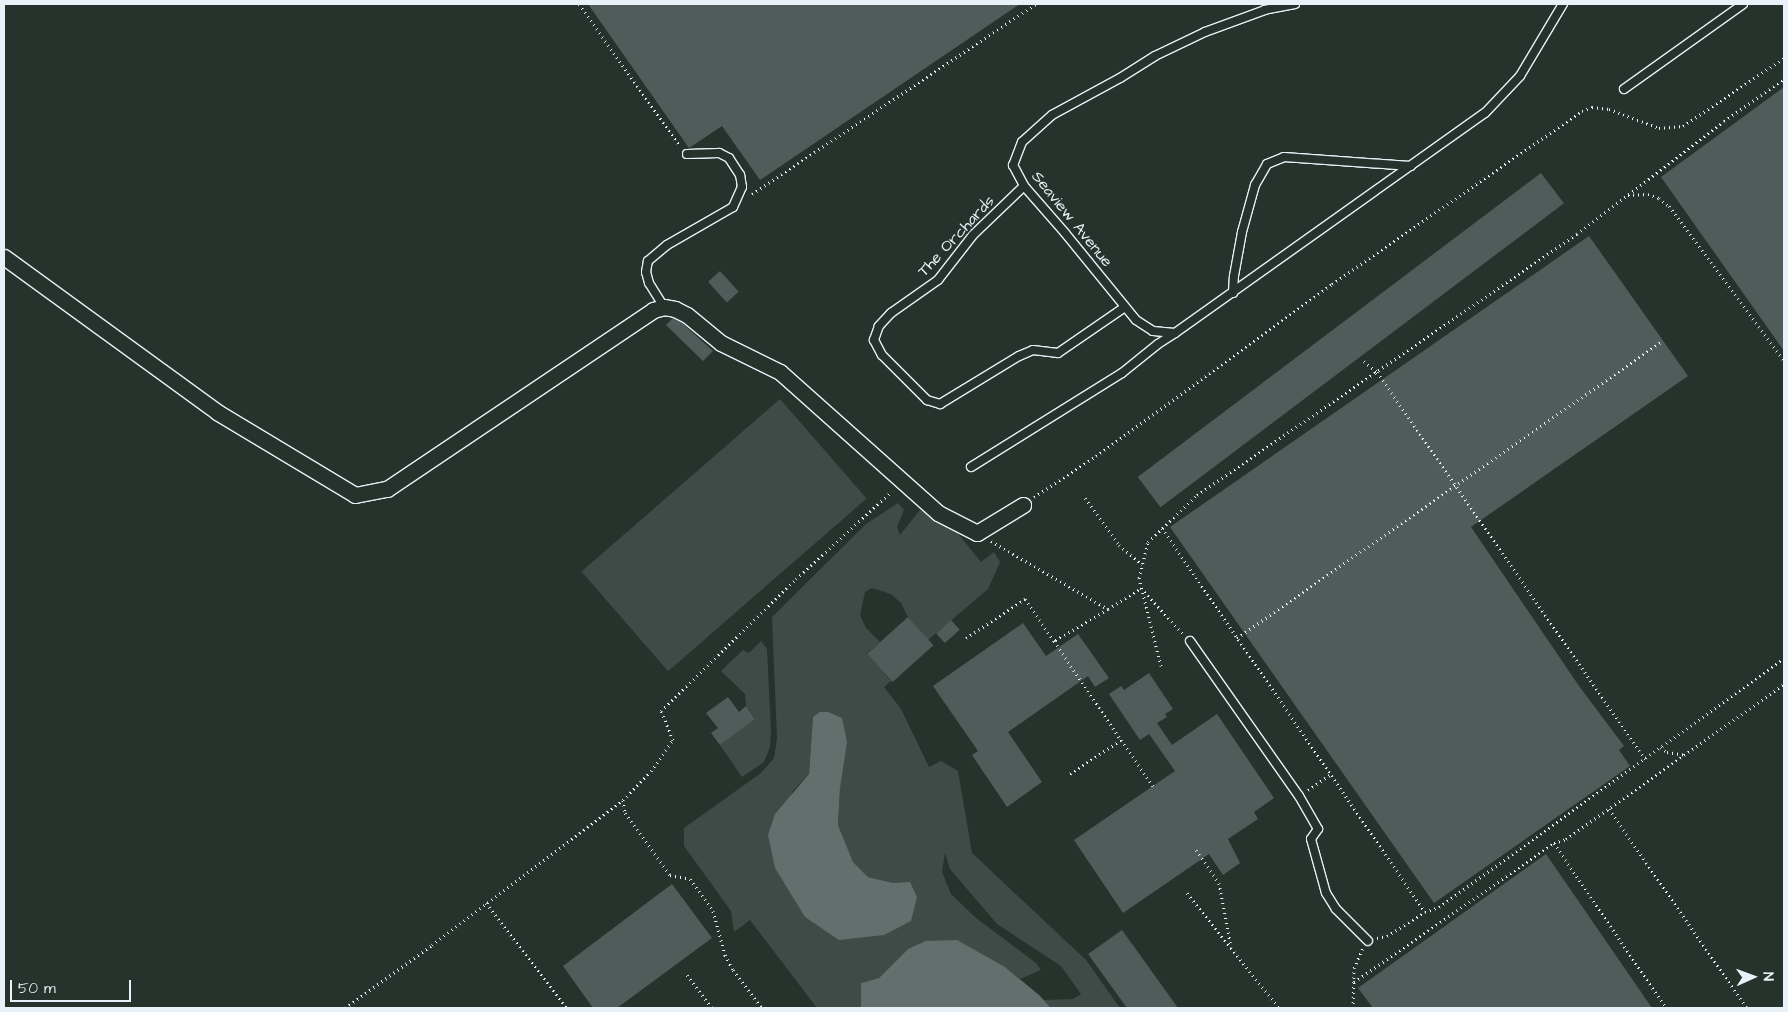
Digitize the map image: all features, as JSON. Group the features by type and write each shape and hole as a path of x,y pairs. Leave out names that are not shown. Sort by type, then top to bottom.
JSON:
{"street":[{"path":"4,257 217,412 355,495 387,489 653,310 664,306 686,315 721,343 780,372 938,514 977,533 1023,504"}],"lane":[{"name":"Seaview Avenue","path":"1175,333 1153,331 1136,320 1024,186 1013,165 1022,142 1052,115 1120,78 1155,56 1205,32 1265,10 1295,4"},
{"path":"971,468 1122,373 1158,344 1485,113 1520,76 1563,4"},
{"path":"1624,90 1743,4"},
{"path":"664,306 649,283 646,272 648,261 667,245 733,207 739,198 742,187 740,175 729,158 719,153 687,154"},
{"path":"1234,292 1234,276 1242,232 1255,185 1267,164 1284,157 1412,166"},
{"name":"The Orchards","path":"1024,186 973,234 938,280 891,313 878,326 874,340 882,355 926,400 940,404 1019,356 1033,350 1058,353 1125,307"},
{"path":"1190,642 1299,796 1318,829 1311,839 1326,893 1336,909 1368,941"}],"path":[{"path":"579,4 687,154"},
{"path":"733,207 1036,4"},
{"path":"1023,504 1096,456 1332,284 1582,111 1592,107 1609,108 1659,128 1683,126 1784,58"},
{"path":"1161,666 1139,578 1148,542 1197,495 1577,234 1724,121 1784,79"},
{"path":"1628,195 1648,194 1669,206 1784,361"},
{"path":"1237,638 1661,342"},
{"path":"1364,360 1377,372 1645,759"},
{"path":"345,1008 623,800 651,772 673,740 661,711 796,579 902,482"},
{"path":"1085,498 1119,545 1142,564"},
{"path":"1162,528 1425,912"},
{"path":"977,533 1108,609"},
{"path":"1054,641 1141,588"},
{"path":"1141,588 1190,642"},
{"path":"966,638 1025,600 1153,786"},
{"path":"1353,1008 1358,955 1368,941 1388,936 1425,912 1439,907 1784,658"},
{"path":"1354,983 1554,843 1566,839 1784,684"},
{"path":"1068,775 1121,740"},
{"path":"1661,747 1667,752 1685,755"},
{"path":"1299,796 1331,774"},
{"path":"623,800 625,813 670,875 690,879 713,911 725,955 733,970 762,1008"},
{"path":"1609,809 1747,1008"},
{"path":"1554,843 1666,1008"},
{"path":"1196,850 1219,883 1232,949"},
{"path":"1187,893 1279,1008"},
{"path":"486,903 567,1008"},
{"path":"687,975 712,1008"}],"shaded area":[{"path":"780,399 867,499 668,671 582,572"},
{"path":"898,503 904,510 897,527 900,535 920,510 951,525 981,562 994,552 1000,562 988,589 928,640 908,617 901,603 891,594 872,588 865,592 860,615 866,628 880,642 867,653 891,681 884,687 901,709 929,767 941,761 958,771 972,853 1086,960 1120,1008 1051,1008 1044,1000 1073,999 1081,994 1061,966 997,924 950,869 945,853 942,872 951,894 976,918 1036,963 1041,970 1020,979 1005,967 908,949 879,978 861,983 861,1008 817,1008 750,920 734,932 731,911 684,846 684,828 761,773 774,758 777,738 772,617 866,524","holes":["813,717 840,788 838,825 853,862 868,877 893,883 775,868 793,791 809,774"]},
{"path":"761,641 767,649 770,747 764,762 742,777 720,745 755,718 746,706 745,694 721,671 743,650 749,653"},
{"path":"820,712 828,712 842,718 847,742 840,788 838,825 853,862 868,877 893,883 910,882 917,897 911,921 884,935 839,940 805,917 775,868 768,835 775,814 809,774 813,717"},
{"path":"957,940 1005,967 1039,995 1051,1008 861,1008 861,983 879,978 908,949 926,941"}],"building":[{"path":"588,4 1020,4 760,180 722,126 689,148"},
{"path":"1784,87 1784,351 1661,177"},
{"path":"1541,173 1564,203 1161,507 1138,477"},
{"path":"1589,236 1688,376 1471,527 1579,686 1624,746 1619,750 1630,766 1434,903 1170,527"},
{"path":"720,271 739,292 727,303 708,282"},
{"path":"673,318 682,323 713,351 703,361 666,325"},
{"path":"908,617 933,645 893,682 867,654"},
{"path":"951,620 960,630 945,643 936,633"},
{"path":"1023,623 1046,656 1078,634 1109,678 1095,687 1088,676 1008,732 1042,782 1007,807 972,755 978,751 933,686"},
{"path":"1149,673 1173,709 1165,714 1167,717 1157,723 1172,745 1217,714 1274,798 1254,812 1258,819 1228,839 1240,863 1223,875 1209,854 1123,913 1074,840 1175,771 1149,734 1140,740 1109,694 1121,686 1124,690"},
{"path":"728,697 739,712 746,706 755,719 720,745 711,733 718,728 706,713"},
{"path":"1546,854 1652,1008 1373,1008 1358,988"},
{"path":"672,884 712,938 617,1008 593,1008 563,966"},
{"path":"1122,930 1178,1008 1127,1008 1088,954"}]}
